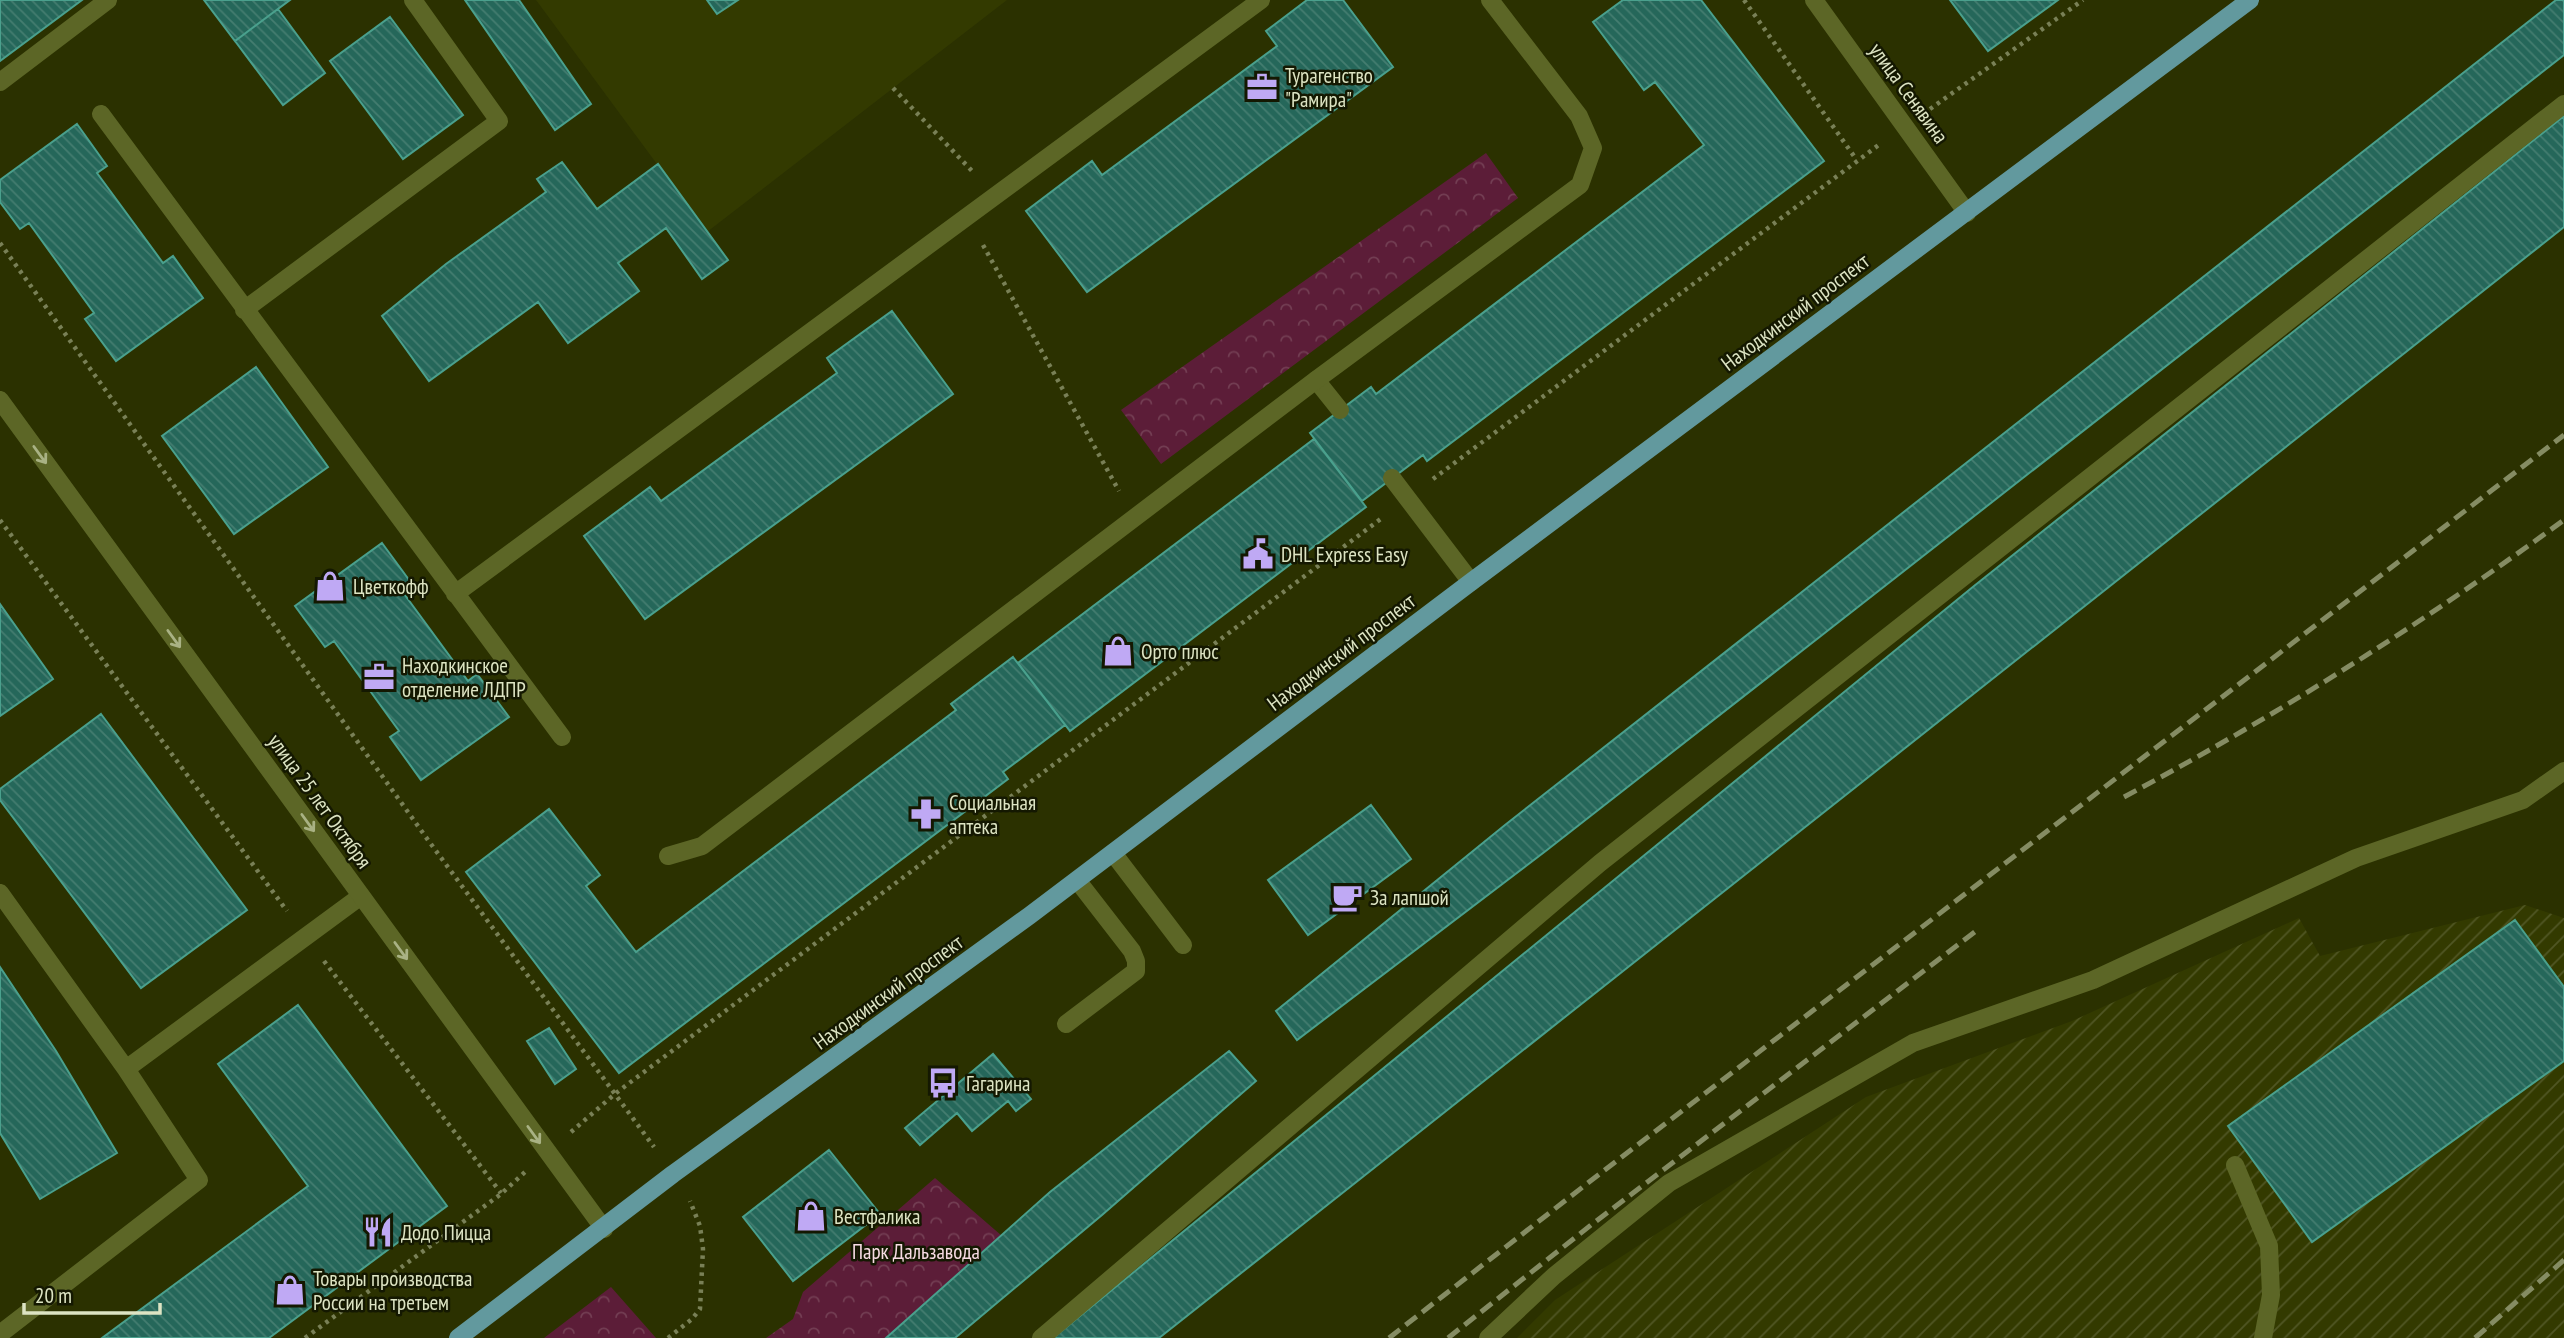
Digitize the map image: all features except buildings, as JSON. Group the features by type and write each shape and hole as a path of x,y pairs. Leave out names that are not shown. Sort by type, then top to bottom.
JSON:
{"main road":[{"name":"Находкинский проспект","path":"458,1338 673,1174 1077,880 2250,0"}],"street":[{"path":"0,82 108,0"},
{"path":"244,310 499,121 413,0"},
{"path":"455,594 1261,0"},
{"path":"668,856 702,846 1315,380 1580,185 1593,148 1579,116 1490,0"},
{"name":"улица Сенявина","path":"1814,0 1967,213"},
{"path":"1041,1338 1600,863 2564,104"},
{"path":"101,114 562,737"},
{"path":"1315,380 1340,410"},
{"name":"улица 25 лет Октября","path":"0,400 604,1229"},
{"path":"1392,478 1471,582"},
{"path":"1488,1338 1554,1276 1669,1183 1913,1044 2093,980 2356,858 2523,800 2564,771"},
{"path":"1113,853 1183,945"},
{"path":"1066,1024 1136,971 1132,951 1077,880"},
{"path":"0,893 126,1069 200,1180 0,1334"},
{"path":"126,1069 361,896"},
{"path":"2235,1164 2269,1246 2271,1295 2263,1338"}],"path":[{"path":"1744,0 1856,159"},
{"path":"305,1338 501,1194 616,1093 1856,159 2083,0"},
{"path":"893,88 995,196"},
{"path":"967,216 1134,518"},
{"path":"0,243 428,840 616,1093 691,1203 700,1226 703,1250 700,1309 668,1338"},
{"path":"0,520 306,936 501,1194"}],"shaded area":[{"path":"536,0 1007,0 707,232"},
{"path":"2525,905 2564,918 2564,1338 1517,1338 1555,1300 1866,1097 2072,1021 2299,918 2320,956"}],"green space":[{"path":"1486,153 1518,198 1161,464 1121,410"},
{"name":"Парк Дальзавода","path":"935,1178 1002,1236 887,1338 766,1338 793,1319 803,1292"},
{"path":"611,1287 656,1338 544,1338"}],"railway":[{"path":"1389,1338 2564,435"},
{"path":"2124,797 2238,734 2349,666 2564,520"},
{"path":"1448,1338 1591,1225 1976,931"},
{"path":"2475,1338 2564,1260"}],"place":[{"name":"Турагенство \"Рамира\"","path":"1262,87"},
{"name":"DHL Express Easy","path":"1258,554"},
{"name":"Цветкофф","path":"330,586"},
{"name":"Орто плюс","path":"1118,651"},
{"name":"Находкинское отделение ЛДПР","path":"379,677"},
{"name":"Социальная аптека","path":"926,814"},
{"name":"За лапшой","path":"1347,897"},
{"name":"Гагарина","path":"943,1083"},
{"name":"Вестфалика","path":"811,1216"},
{"name":"Додо Пицца","path":"378,1232"},
{"name":"Товары производства России на третьем","path":"290,1290"}]}
